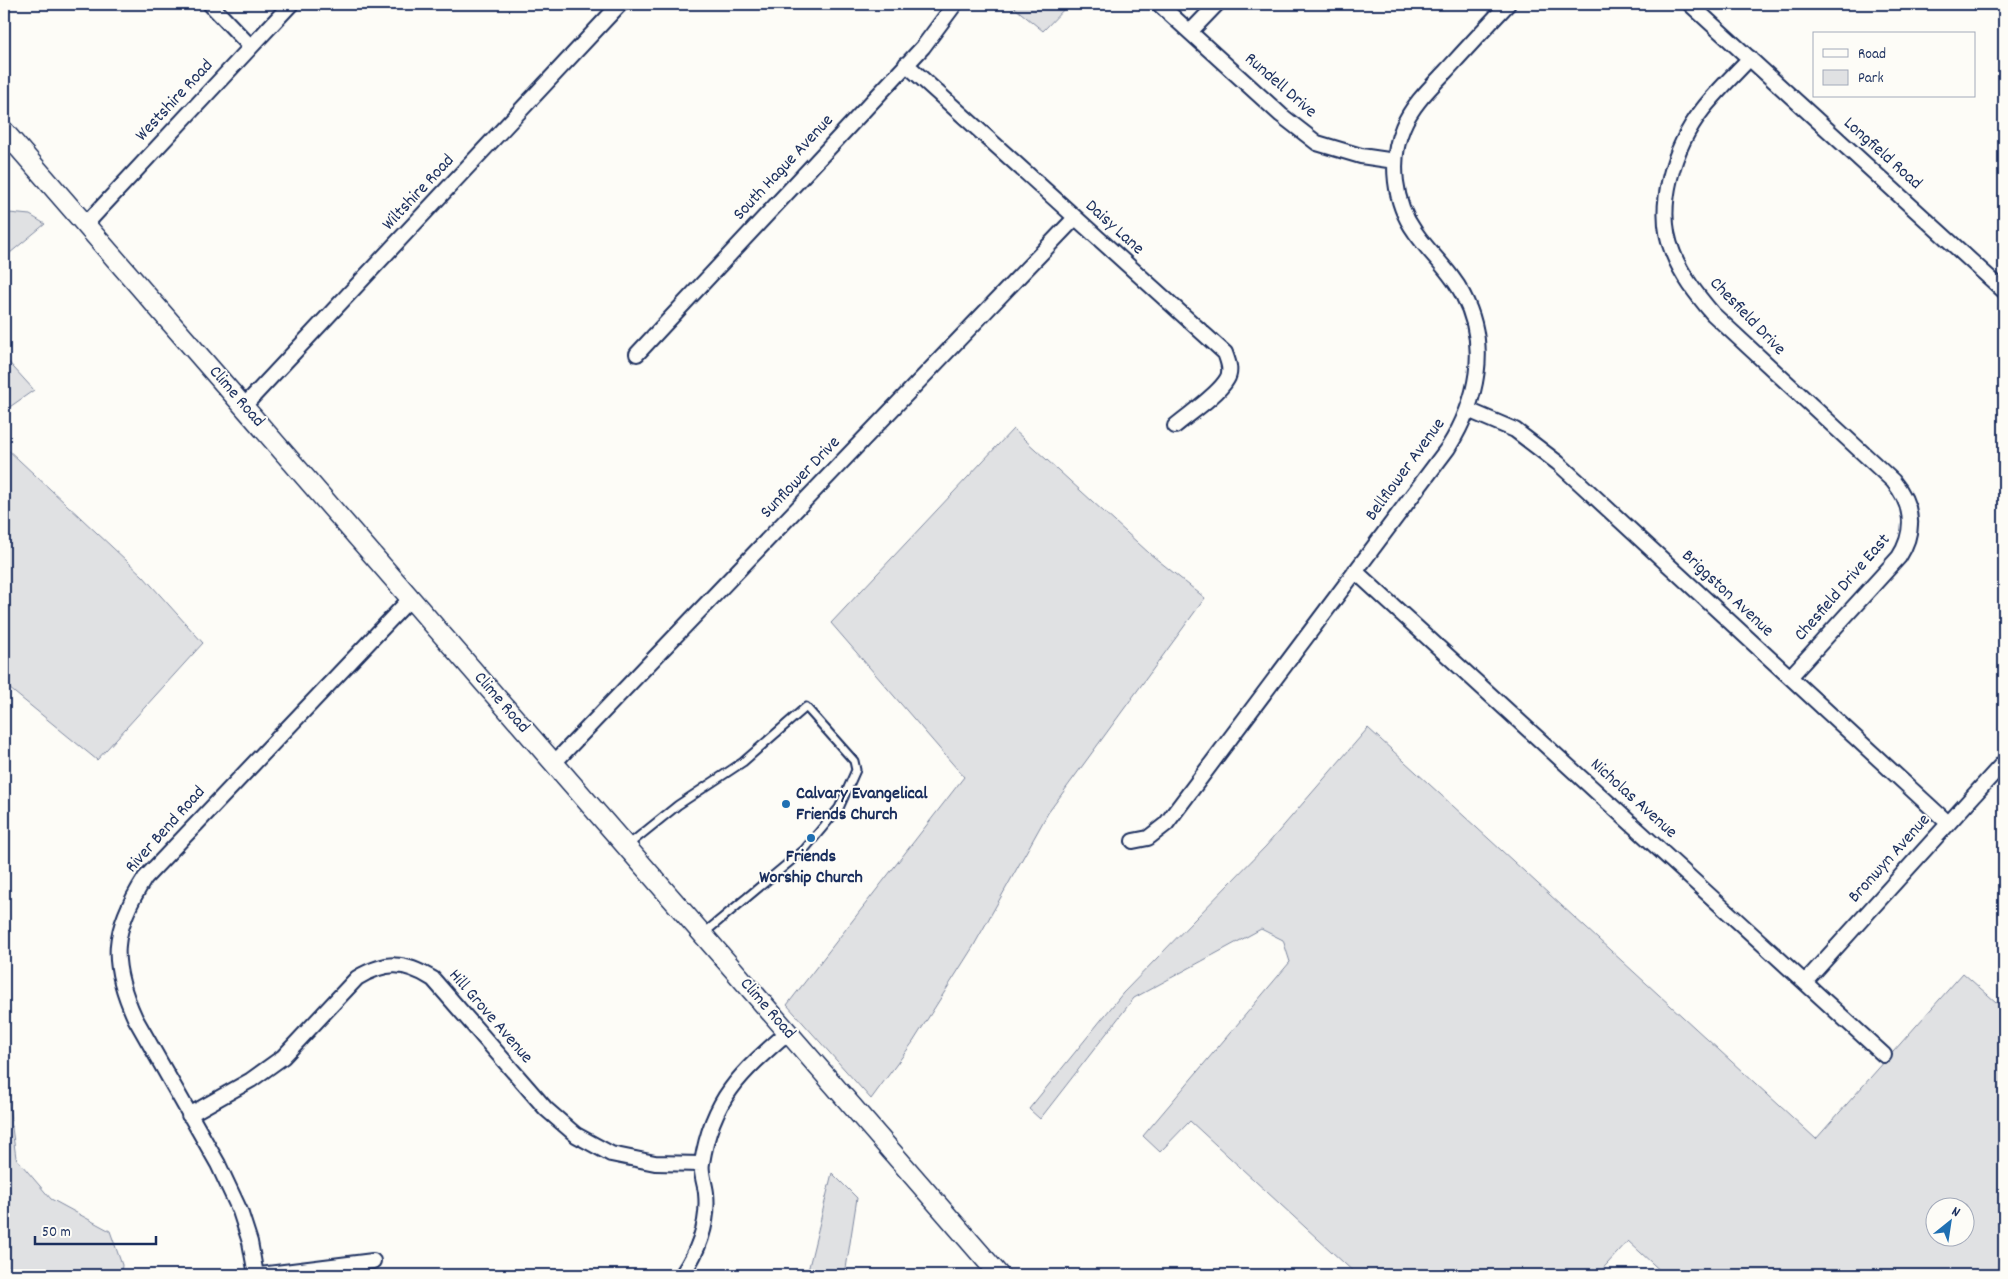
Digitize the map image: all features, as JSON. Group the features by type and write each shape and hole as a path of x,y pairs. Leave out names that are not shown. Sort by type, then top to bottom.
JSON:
{"main road":[{"name":"Clime Road","path":"4,131 999,1275"}],"street":[{"path":"210,4 251,47"},
{"name":"Westshire Road","path":"86,224 291,4"},
{"name":"Wiltshire Road","path":"244,406 620,4"},
{"name":"South Hague Avenue","path":"637,354 923,47 954,4"},
{"name":"Rundell Drive","path":"1158,4 1281,115 1317,143 1354,154 1395,161"},
{"path":"1190,32 1217,4"},
{"name":"Bellflower Avenue","path":"1133,841 1148,838 1166,824 1448,448 1460,429 1476,382 1480,358 1472,314 1452,277 1414,232 1406,216 1396,184 1395,161 1402,129 1418,101 1508,4"},
{"name":"Longfield Road","path":"1690,4 2004,291"},
{"name":"Chesfield Drive","path":"1750,58 1703,109 1687,134 1674,160 1666,194 1667,225 1672,252 1690,287 1712,314 1893,481 1902,492 1912,518"},
{"name":"Daisy Lane","path":"906,64 1225,353 1230,365 1228,378 1175,426"},
{"name":"Sunflower Drive","path":"554,763 1075,218"},
{"name":"Briggston Avenue","path":"1468,410 1515,430 1558,463 1948,823"},
{"name":"Chesfield Drive East","path":"1790,677 1899,557 1907,545 1912,518"},
{"name":"Nicholas Avenue","path":"1355,570 1884,1055"},
{"name":"River Bend Road","path":"258,1275 240,1211 218,1164 135,1018 124,995 118,971 118,945 122,922 132,899 145,878 410,599"},
{"name":"Bronwyn Avenue","path":"1804,982 2004,762"},
{"name":"Hill Grove Avenue","path":"190,1115 252,1080 283,1057 357,978 372,969 386,965 403,965 419,970 433,979 546,1109 576,1135 611,1154 655,1163 701,1164"},
{"path":"682,1275 695,1254 708,1213 701,1164 716,1109 732,1084 751,1064 788,1032"},
{"path":"258,1275 372,1261"}],"lane":[{"path":"626,847 678,805 743,762 806,707 840,744 854,761 856,770 839,808 804,850 703,934"}],"green space":[{"path":"1010,4 1069,4 1043,31"},
{"path":"4,200 9,213 30,215 45,224 4,258"},
{"path":"4,357 34,390 4,411"},
{"path":"1013,429 1149,553 1205,598 1048,813 973,947 913,1042 871,1099 787,1005 964,777 831,623"},
{"path":"4,446 143,576 203,643 97,760 4,684"},
{"path":"1368,728 1816,1139 1963,973 2004,1009 2004,1275 1665,1275 1628,1241 1597,1275 1357,1275 1190,1121 1160,1152 1143,1136 1290,962 1283,940 1261,929 1134,998 1040,1119 1029,1109 1123,993 1266,846"},
{"path":"4,1067 16,1158 51,1199 110,1231 122,1265 121,1275 4,1275"},
{"path":"832,1173 857,1198 845,1275 807,1275"}],"place":[{"name":"Calvary Evangelical Friends Church","path":"786,804"},
{"name":"Friends Worship Church","path":"811,838"}]}
